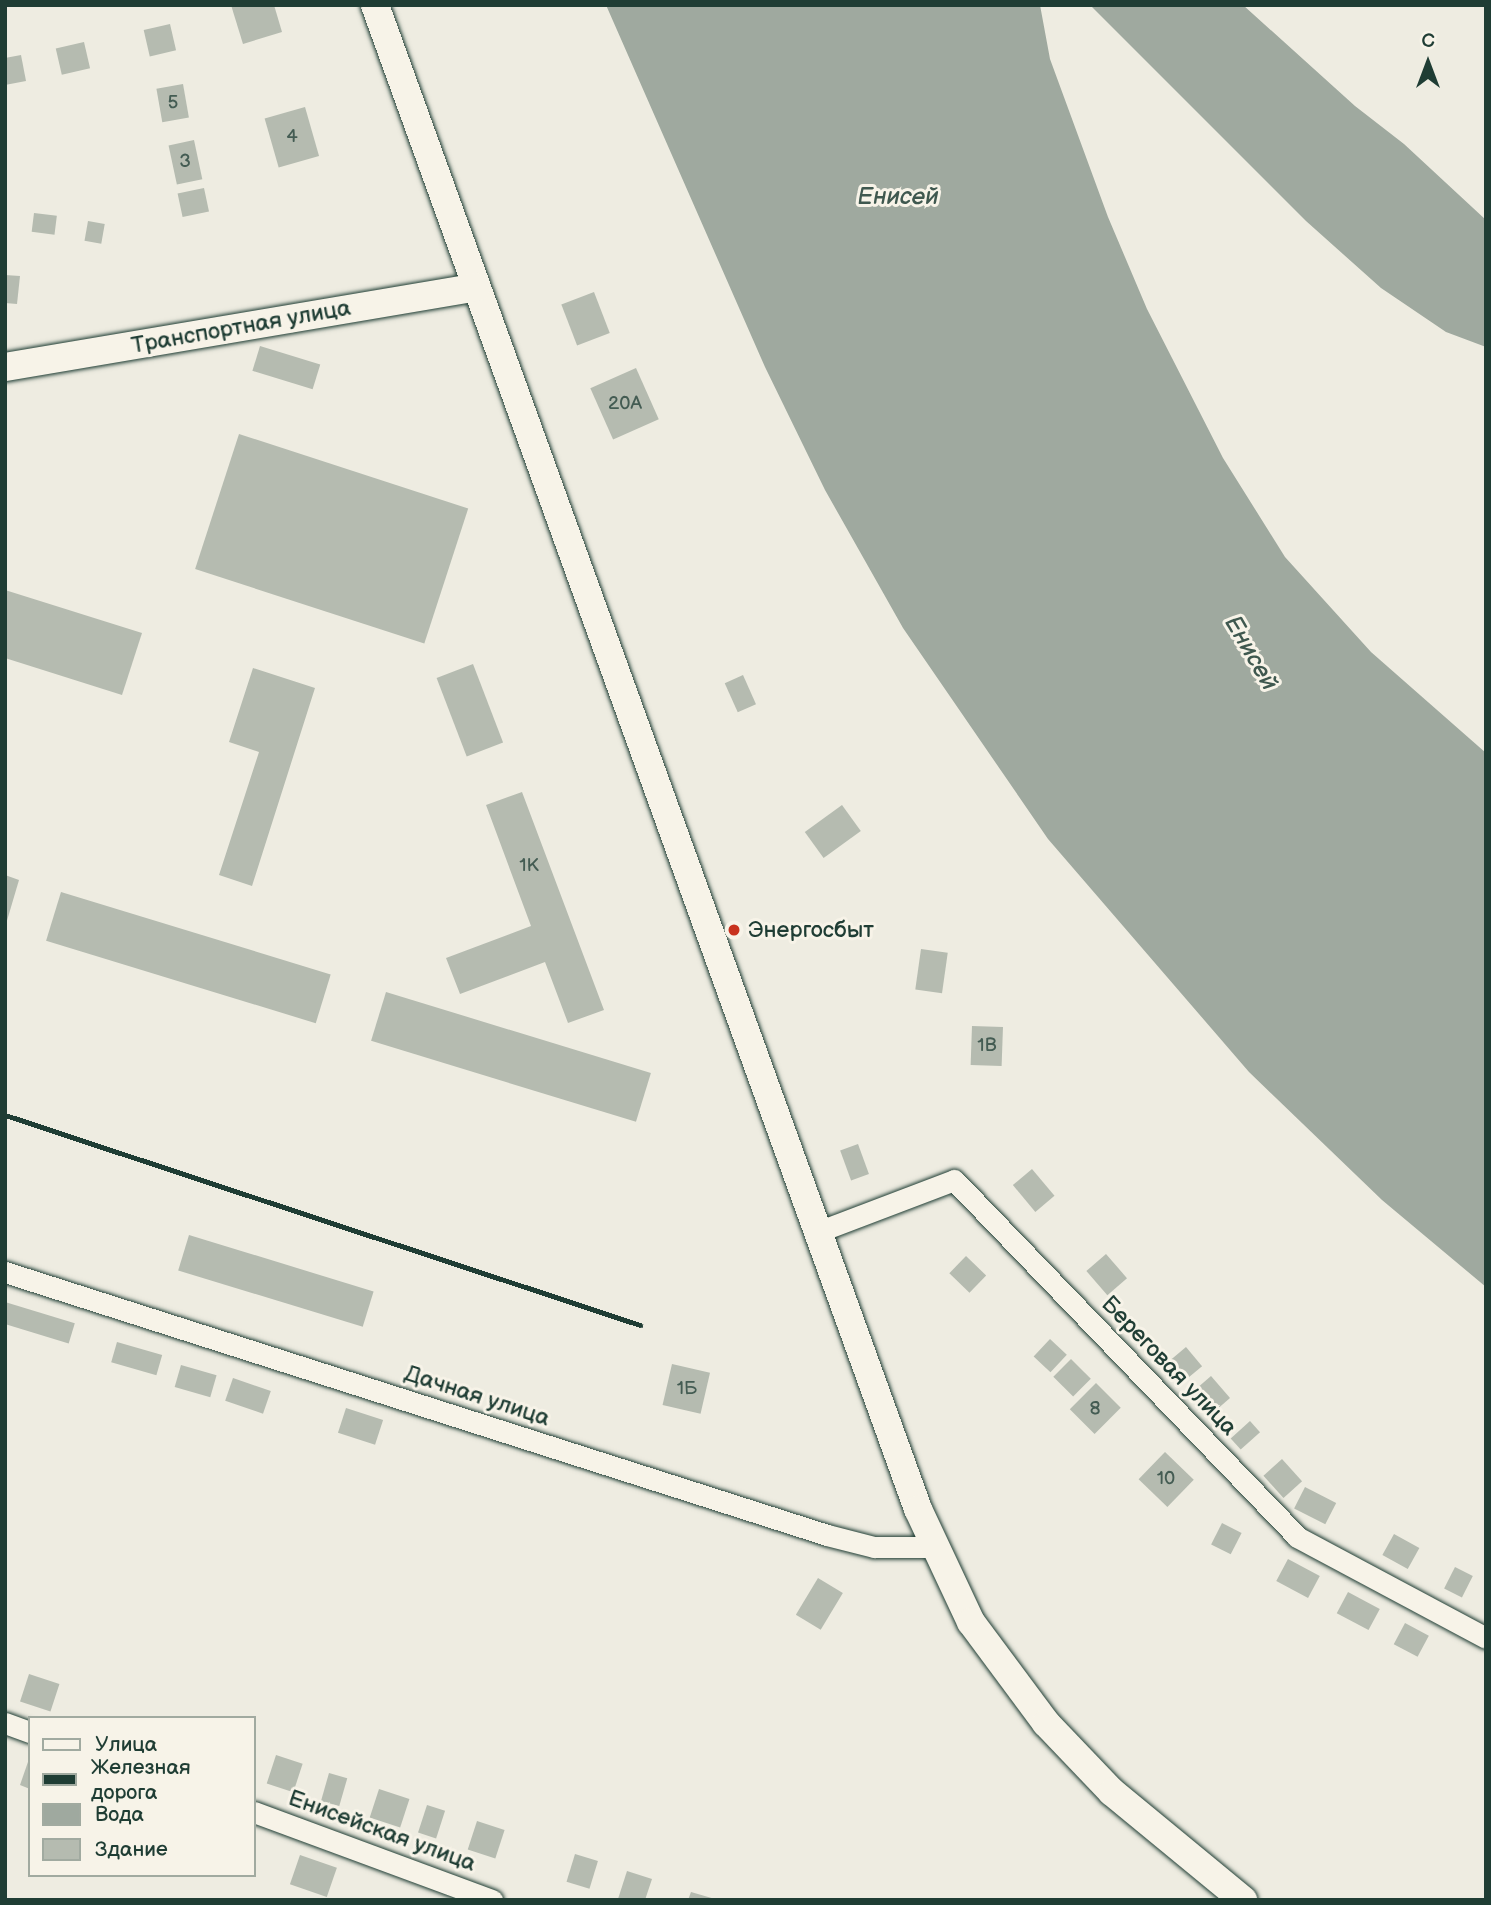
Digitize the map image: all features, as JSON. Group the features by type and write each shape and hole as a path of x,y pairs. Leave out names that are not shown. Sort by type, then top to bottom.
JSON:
{"main road":[{"path":"375,5 820,1231 896,1453 936,1547 971,1622 1045,1723 1112,1792 1243,1900"},
{"name":"Транспортная улица","path":"5,367 476,287"}],"street":[{"name":"Береговая улица","path":"820,1231 954,1180 1297,1537 1486,1638"},
{"name":"Дачная улица","path":"5,1272 827,1535 874,1547 936,1547"},
{"path":"5,1723 28,1731"},
{"name":"Енисейская улица","path":"256,1813 492,1900"}],"water":[{"name":"Енисей","path":"606,5 1040,5 1050,59 1108,217 1147,309 1223,458 1285,557 1371,652 1486,753 1486,1287 1382,1200 1249,1072 1048,839 903,628 825,490 765,367"},
{"path":"1090,5 1243,5 1355,106 1404,144 1486,220 1486,347 1446,332 1381,288 1306,221"}],"building":[{"path":"231,5 274,5 282,32 243,44"},
{"path":"170,24 176,50 150,56 144,30"},
{"path":"84,42 90,68 62,75 56,49"},
{"path":"21,55 26,81 5,85 5,58"},
{"path":"183,84 189,117 162,122 156,89"},
{"path":"305,107 319,156 279,168 265,119"},
{"path":"194,140 202,179 177,185 169,145"},
{"path":"204,188 209,211 183,217 178,194"},
{"path":"34,213 57,216 55,235 32,232"},
{"path":"88,221 105,224 101,244 85,241"},
{"path":"5,275 20,276 17,304 5,303"},
{"path":"594,292 610,333 577,346 561,305"},
{"path":"260,346 320,364 313,389 252,371"},
{"path":"636,368 659,419 613,439 590,388"},
{"path":"239,434 468,508 424,644 195,569"},
{"path":"5,590 142,633 122,695 5,658"},
{"path":"473,664 503,742 467,756 437,678"},
{"path":"253,668 315,688 252,886 219,875 259,752 229,742"},
{"path":"743,675 756,704 738,712 725,683"},
{"path":"522,792 604,1010 568,1023 545,962 460,994 446,958 531,926 486,805"},
{"path":"842,805 861,831 824,858 805,832"},
{"path":"5,875 19,880 6,924 5,924"},
{"path":"61,892 331,974 316,1023 46,941"},
{"path":"921,949 948,953 942,993 915,990"},
{"path":"386,992 651,1073 636,1122 371,1041"},
{"path":"972,1026 1003,1027 1002,1066 971,1065"},
{"path":"858,1144 869,1174 851,1181 840,1150"},
{"path":"1032,1169 1054,1196 1035,1212 1013,1185"},
{"path":"189,1235 374,1291 363,1327 178,1270"},
{"path":"1106,1254 1127,1278 1107,1295 1086,1271"},
{"path":"966,1256 986,1275 969,1293 949,1273"},
{"path":"5,1302 75,1323 69,1343 5,1324"},
{"path":"1050,1339 1067,1355 1050,1372 1034,1357"},
{"path":"117,1342 162,1355 156,1375 111,1362"},
{"path":"1186,1347 1202,1366 1182,1383 1166,1364"},
{"path":"1071,1359 1091,1379 1073,1396 1053,1377"},
{"path":"672,1364 710,1373 701,1414 663,1405"},
{"path":"181,1365 217,1375 210,1397 175,1387"},
{"path":"1211,1376 1230,1398 1210,1415 1191,1393"},
{"path":"233,1378 271,1391 263,1414 225,1401"},
{"path":"1096,1383 1121,1408 1095,1434 1070,1409"},
{"path":"346,1408 383,1420 375,1445 338,1433"},
{"path":"1250,1421 1260,1432 1241,1450 1231,1438"},
{"path":"1165,1452 1194,1480 1167,1507 1139,1479"},
{"path":"1282,1459 1302,1481 1283,1498 1263,1476"},
{"path":"1305,1487 1336,1503 1325,1524 1294,1508"},
{"path":"1222,1523 1242,1533 1231,1554 1211,1544"},
{"path":"1394,1534 1419,1548 1408,1569 1382,1555"},
{"path":"1288,1559 1320,1576 1308,1598 1276,1581"},
{"path":"1455,1567 1473,1576 1462,1597 1444,1588"},
{"path":"818,1578 843,1593 821,1630 796,1615"},
{"path":"1348,1592 1380,1609 1369,1630 1337,1613"},
{"path":"1405,1623 1429,1636 1418,1657 1394,1644"},
{"path":"29,1674 59,1684 50,1711 20,1702"},
{"path":"276,1755 303,1764 293,1792 267,1784"},
{"path":"28,1762 28,1788 20,1785"},
{"path":"329,1773 347,1778 339,1806 321,1801"},
{"path":"379,1789 409,1799 400,1827 370,1818"},
{"path":"427,1805 445,1811 436,1838 418,1833"},
{"path":"477,1821 505,1830 495,1858 468,1850"},
{"path":"575,1854 598,1861 589,1889 567,1882"},
{"path":"300,1855 337,1868 327,1897 290,1884"},
{"path":"627,1871 652,1879 645,1900 618,1899"},
{"path":"691,1892 715,1899 688,1900"}],"railway":[{"path":"5,1115 640,1325"}],"place":[{"name":"Энергосбыт","path":"734,930"}]}
